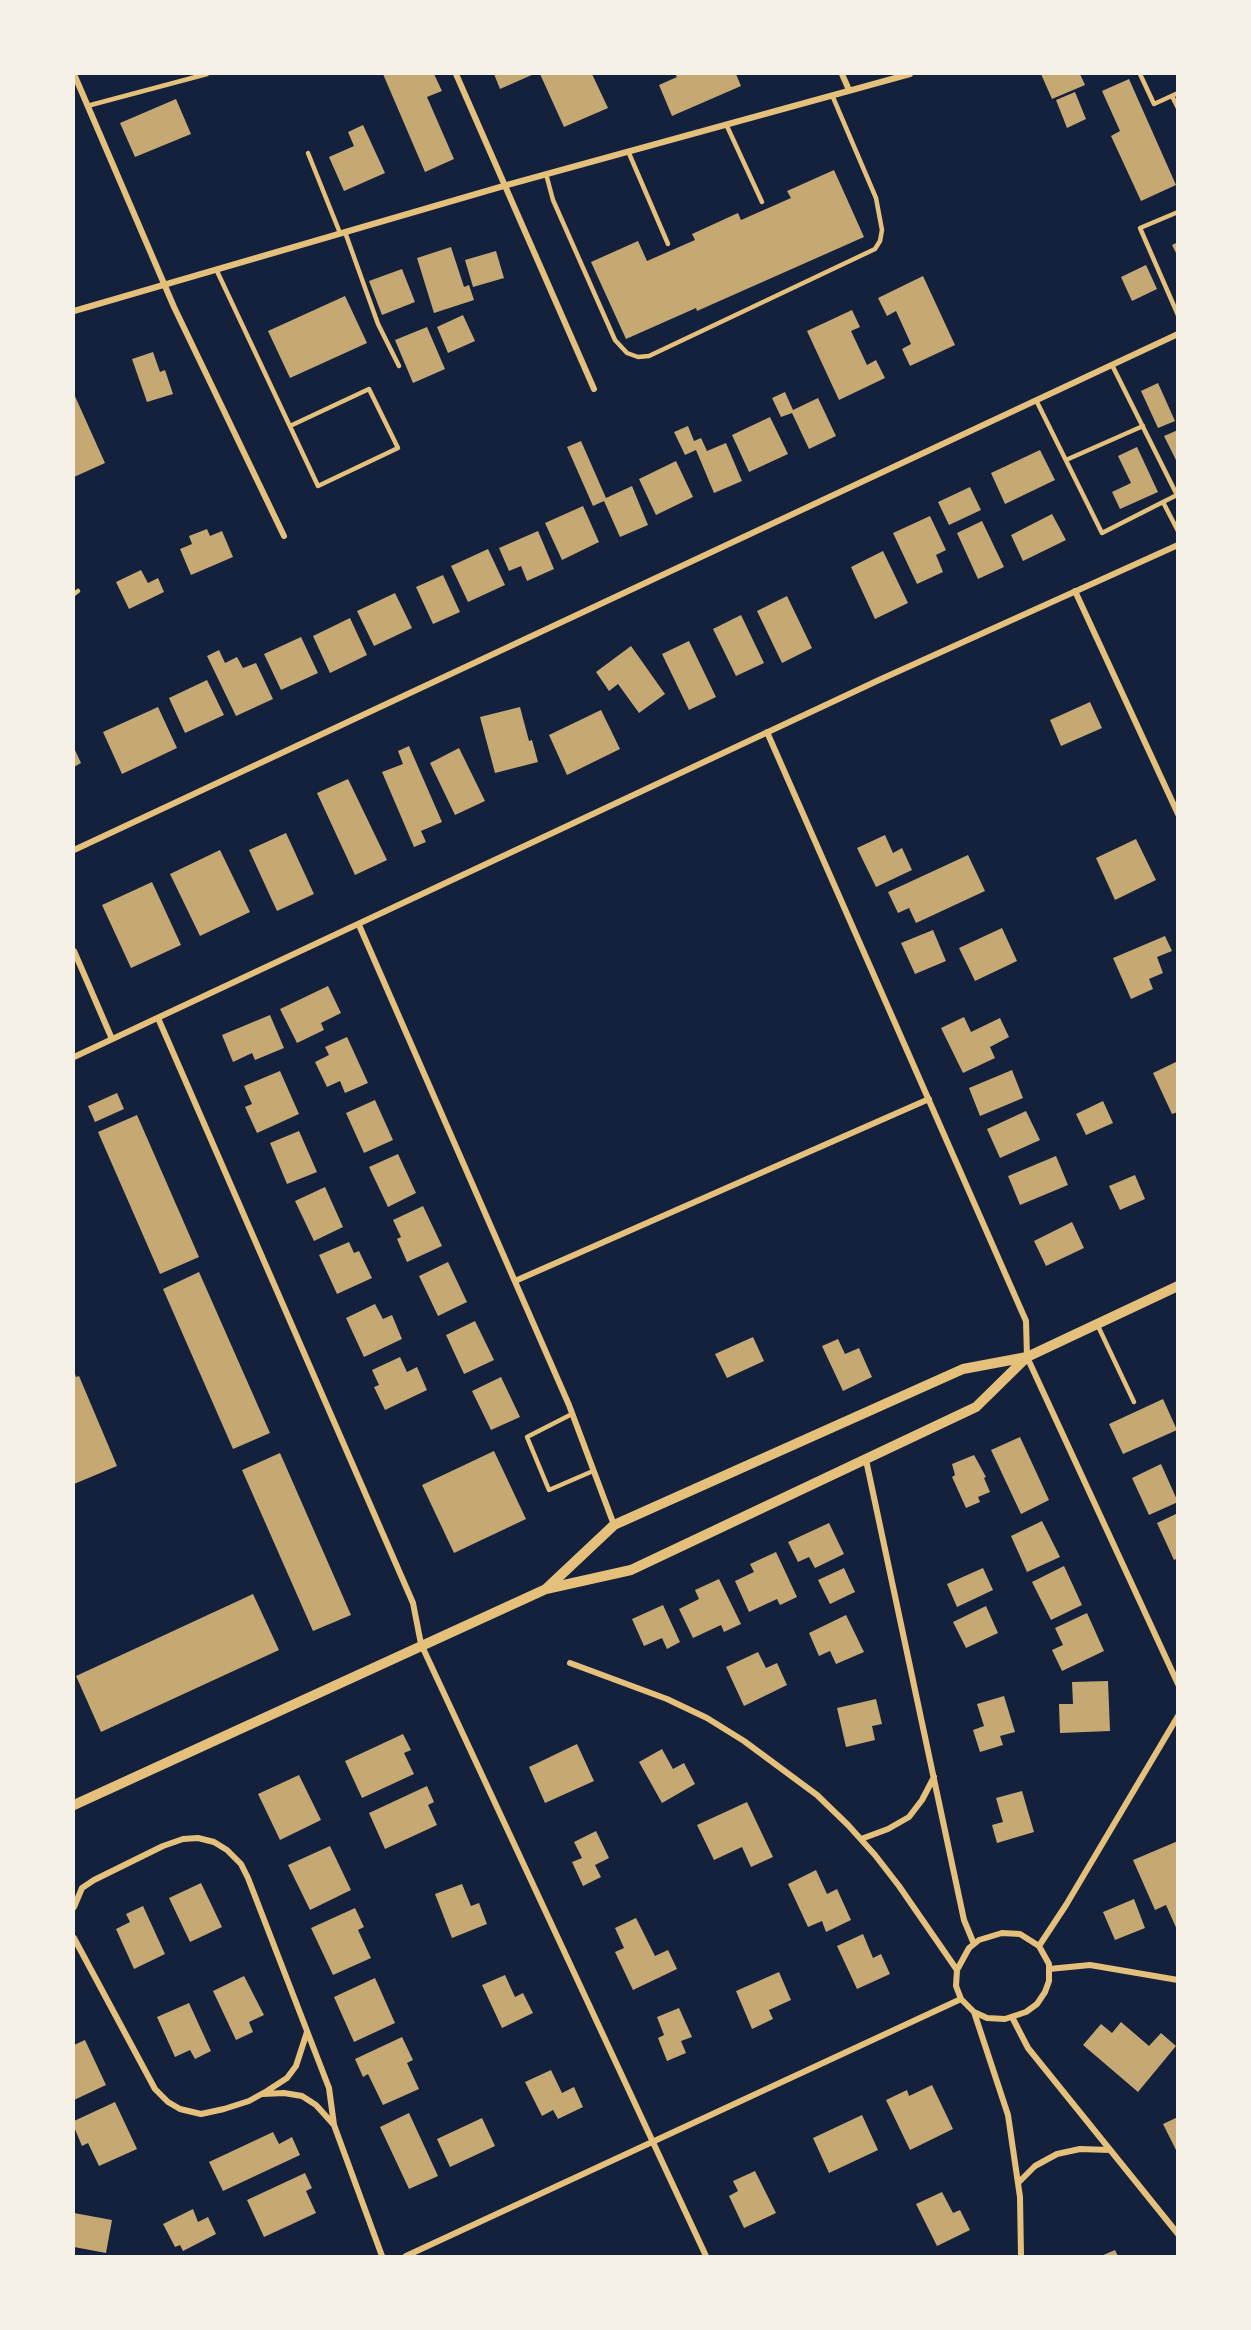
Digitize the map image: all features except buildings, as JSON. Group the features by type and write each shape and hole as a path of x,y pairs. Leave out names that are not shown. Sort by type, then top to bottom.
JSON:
{"street":[{"path":"74,74 164,285 284,536"},
{"path":"456,74 507,185 594,389"},
{"path":"842,74 849,90"},
{"path":"74,310 507,185 910,74"},
{"path":"74,850 1178,334"},
{"path":"74,1057 767,732 1178,545"},
{"path":"1076,591 1178,814"},
{"path":"767,732 1026,1321 1027,1357 1178,1683"},
{"path":"359,925 572,1414 614,1526"},
{"path":"74,951 112,1039"},
{"path":"158,1018 413,1604 421,1644 706,2256"},
{"path":"515,1281 929,1099"},
{"path":"546,1589 614,1526 963,1369 1027,1357 1178,1286"},
{"path":"74,1805 421,1644 546,1589 631,1570 866,1460 976,1407 1027,1357"},
{"path":"866,1460 964,1920 974,1944"},
{"path":"570,1663 667,1699 726,1730 817,1795 861,1839 900,1886 957,1970"},
{"path":"1039,1946 1066,1905 1178,1716"},
{"path":"861,1839 888,1829 909,1816 922,1800 934,1778"},
{"path":"74,1907 82,1888 163,1846 198,1838 214,1842 234,1857 248,1878 307,2031 328,2088 334,2125 382,2256"},
{"path":"1011,1933 1028,1938 1039,1946 1044,1953 1049,1981 1045,1992 1026,2013 1005,2019 987,2018 974,2012 961,1999 956,1986 957,1970 962,1958 974,1944 991,1935 1011,1933"},
{"path":"74,1938 155,2089 168,2102 180,2109 201,2114 224,2109 249,2101 288,2078 297,2066 307,2031"},
{"path":"1048,1969 1090,1965 1178,1980"},
{"path":"406,2256 961,1999"},
{"path":"974,2012 1008,2115 1020,2197 1021,2256"},
{"path":"1012,2017 1028,2048 1178,2234"},
{"path":"261,2094 284,2093 302,2096 316,2105 334,2125"},
{"path":"1018,2183 1035,2166 1057,2154 1080,2149 1110,2150"}],"lane":[{"path":"87,106 207,74"},
{"path":"1140,74 1154,104 1175,94 1178,108"},
{"path":"546,174 553,200 615,340 627,353 638,357 649,356 875,249 880,241 882,230 876,198 832,95"},
{"path":"726,124 762,202"},
{"path":"628,151 669,244"},
{"path":"308,153 378,324 399,366"},
{"path":"1178,212 1140,228 1178,315"},
{"path":"216,269 318,486 398,448 369,389 290,426"},
{"path":"1035,400 1102,533 1177,495 1112,365"},
{"path":"1066,460 1143,426"},
{"path":"1163,502 1178,531"},
{"path":"1097,1324 1134,1402"},
{"path":"572,1414 526,1437 549,1490 593,1471"}]}
